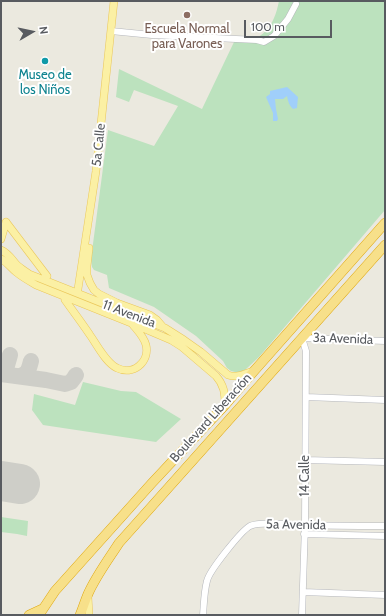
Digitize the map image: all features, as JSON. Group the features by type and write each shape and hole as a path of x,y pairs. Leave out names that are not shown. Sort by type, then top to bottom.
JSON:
{"highway":[{"name":"Boulevard Liberación","path":"41,612 55,591 146,489 225,405 385,223"},
{"name":"Boulevard Liberación","path":"80,615 88,594 103,567 120,543 385,245"},
{"path":"29,615 41,612"}],"main road":[{"name":"5a Calle","path":"78,289 96,171 114,1"},
{"path":"96,171 97,191 87,266 87,275 90,283 94,290 99,294 117,303 150,315 165,328"},
{"path":"1,239 6,222 47,276"},
{"name":"11 Avenida","path":"1,250 9,255 29,274 165,328 201,352 228,375 239,376 254,371"},
{"name":"11 Avenida","path":"1,259 21,277 36,285 132,323 171,340 182,347 221,382 224,388 225,405"},
{"path":"65,300 111,364 122,370 128,370 140,365 145,360 147,353 143,338 132,323"},
{"path":"78,306 84,327"},
{"path":"88,594 89,615"}],"street":[{"path":"111,31 152,35 257,40 264,42 274,36 288,19 296,4"},
{"name":"3a Avenida","path":"302,338 385,341"},
{"name":"14 Calle","path":"302,338 306,351 302,615"},
{"path":"306,397 385,400"},
{"path":"304,460 385,462"},
{"name":"5a Avenida","path":"203,615 207,581 214,568 244,531 251,526 261,524 385,526"},
{"name":"5a Avenida","path":"304,534 385,536"},
{"path":"303,592 385,595"}],"green space":[{"path":"279,1 385,1 385,210 259,357 245,370 235,372 227,368 223,361 196,336 154,307 109,288 107,275 94,270 91,259 108,130 154,146 178,106 134,90 129,102 116,97 119,69 202,109 234,42 252,40 265,32 274,19"},
{"path":"83,382 121,391 136,392 181,419 156,442 43,425 32,410 34,394 75,405"},
{"path":"1,517 28,521 27,536 1,532"}],"water":[{"path":"287,87 298,97 297,108 293,109 287,96 283,99 275,99 278,119 277,121 273,121 273,113 266,97 270,94 270,91"}],"taxiway":[{"path":"1,373 6,369 10,355"},
{"path":"20,376 28,371 31,361"},
{"path":"1,374 65,384 71,382 76,375"}],"runway":[{"path":"1,481 20,484"}],"place":[{"name":"Escuela Normal para Varones","path":"187,15"},
{"name":"Museo de los Niños","path":"45,61"}]}
